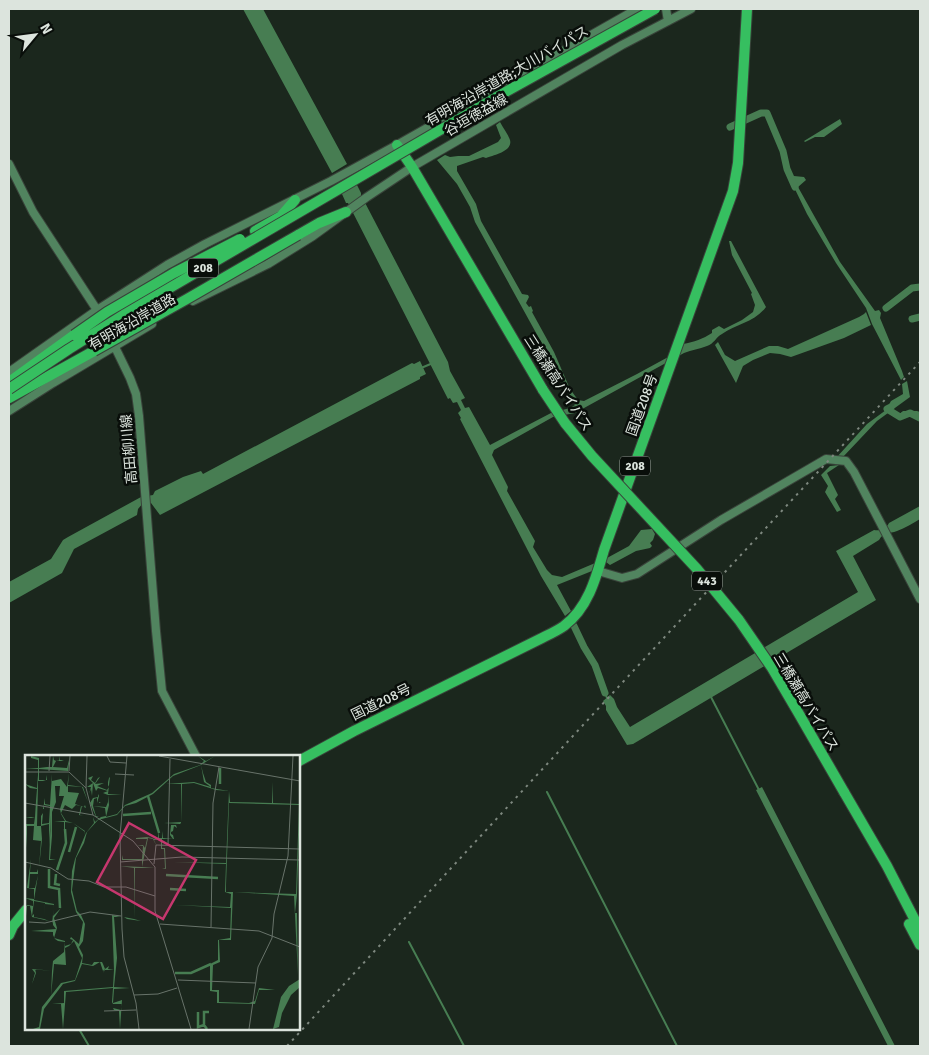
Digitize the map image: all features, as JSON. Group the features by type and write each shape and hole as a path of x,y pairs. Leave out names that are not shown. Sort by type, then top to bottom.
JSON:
{"highway":[{"name":"有明海沿岸道路;大川バイパス","path":"399,149 654,9"},
{"name":"国道208号","path":"300,760 354,731 565,625 579,611 586,600 598,571 733,190 738,163 747,9"},
{"name":"三橋瀬高バイパス","path":"399,149 412,167 544,390 565,422 592,456 697,569 739,620 772,668 887,866 920,930"},
{"name":"208","path":"9,389 125,314 399,149"},
{"path":"9,382 107,312 174,273 280,216 295,200"},
{"path":"9,398 187,299 319,222 346,212"},
{"name":"三橋瀬高バイパス","path":"856,814 920,945"},
{"path":"9,935 13,926 25,911"}],"main road":[{"name":"谷垣徳益線","path":"331,181 399,149 611,22 637,9"},
{"path":"666,9 668,21"},
{"name":"谷垣徳益線","path":"346,212 366,196 412,167 622,45 691,9"},
{"path":"611,22 622,45"},
{"name":"高田柳川線","path":"9,164 33,212 97,310 136,394 162,691 195,755"},
{"name":"有明海沿岸道路","path":"9,372 97,310 167,265 331,181"},
{"name":"有明海沿岸道路","path":"9,412 53,383 199,298 268,264 313,236 346,212"},
{"path":"598,571 622,578 637,574 722,520 826,458 846,461 854,472 920,599"}],"shaded area":[{"path":"243,9 263,9 347,164 332,173"},
{"path":"840,119 842,124 824,137 815,137 804,141"},
{"path":"500,122 510,140 509,147 498,154 457,166 457,171 476,204 481,221 522,294 528,295 526,303 529,307 531,306 532,312 554,352 570,389 578,400 584,401 681,350 683,344 705,337 719,326 724,329 753,312 755,305 752,293 732,255 729,241 731,241 766,307 756,316 720,335 709,345 684,353 575,413 553,417 494,450 492,455 508,487 507,491 535,541 533,547 552,575 562,577 607,558 629,546 641,530 652,529 655,534 650,543 652,546 650,548 636,551 610,565 606,562 594,567 592,571 557,585 571,611 565,616 541,576 460,419 458,413 461,410 457,402 453,403 450,398 448,399 338,185 338,183 350,176 353,177 448,362 450,371 465,398 461,400 465,408 469,407 490,445 551,413 575,405 475,222 470,207 457,184 437,160 445,155 450,157 469,156 498,142 501,138 496,125"},
{"path":"794,176 804,177 806,180 798,187 840,262 875,311 879,310 881,313 880,318 904,377 901,380 872,324 866,308 807,214 790,179"},
{"path":"866,312 871,325 844,338 791,357 770,353 753,360 743,366 736,383 715,345 718,342 725,355 735,361 769,346 788,349 859,317"},
{"path":"420,361 426,374 420,377 420,379 160,515 151,503 143,503 138,509 137,515 74,549 62,573 9,603 9,582 51,559 63,540 68,537 141,497 153,495 155,491 183,477 201,471 203,474 412,363"},
{"path":"907,381 910,397 877,421 842,458 836,458 867,424 886,410 891,401 903,394 902,384"},
{"path":"903,411 920,412 920,419 910,416 899,420 896,417"},
{"path":"839,465 827,473 838,495 835,499 841,510 837,512 825,492 828,486 821,475 830,466"},
{"path":"920,506 920,519 900,530 885,534 879,540 853,556 876,600 633,744 627,745 606,710 603,701 610,695 630,727 858,592 836,551 874,530 883,529 889,523"},
{"path":"762,787 895,1046 888,1046 756,790"}],"waterway":[{"path":"730,127 761,113 767,113 783,151 787,169 795,187"},
{"path":"886,308 912,288 920,287"},
{"path":"912,319 920,317"},
{"path":"421,368 433,363"},
{"path":"891,407 887,409 900,417 910,413 920,418"},
{"path":"574,626 595,665 605,693"},
{"path":"605,693 607,698"},
{"path":"711,697 759,790"},
{"path":"547,792 677,1046"},
{"path":"409,942 464,1046"},
{"path":"80,1030 89,1046"}],"railway":[{"path":"287,1046 920,362"}]}
